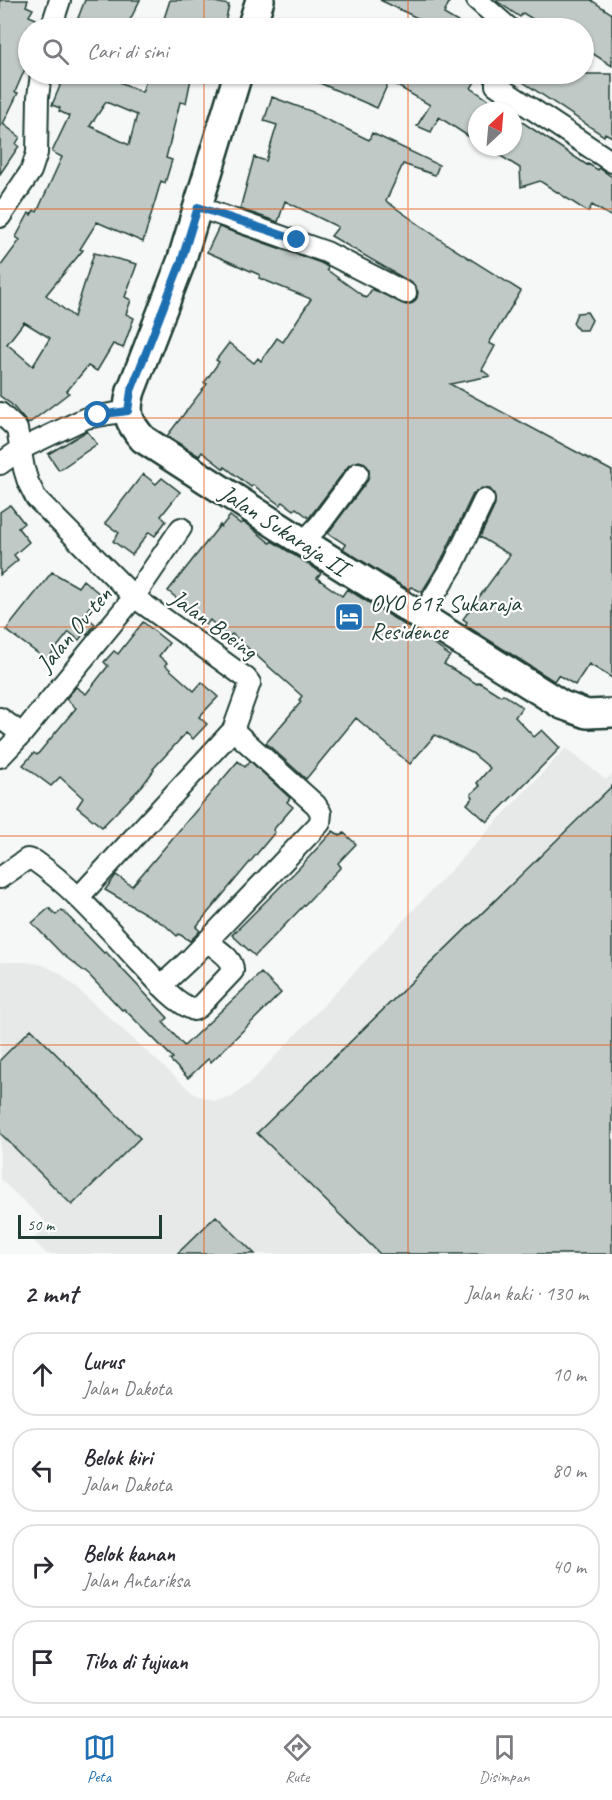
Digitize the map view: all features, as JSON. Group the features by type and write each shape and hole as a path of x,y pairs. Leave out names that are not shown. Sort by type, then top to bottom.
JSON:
{"main road":[{"path":"255,18 260,0"},
{"path":"128,411 131,391 181,262 235,84"},
{"name":"Jalan Sukaraja II","path":"128,411 129,420 143,439 421,617 568,708 587,714 612,713"}],"street":[{"path":"54,18 60,0"},
{"path":"477,0 498,18"},
{"path":"0,217 31,171 37,153 40,84"},
{"path":"496,84 612,162"},
{"path":"198,207 326,252 406,293"},
{"path":"0,464 21,448 86,418 128,411"},
{"name":"Jalan Boeing","path":"0,413 17,429 24,469 36,498 134,597 250,683 233,730 78,898"},
{"path":"303,542 320,524 358,473"},
{"path":"421,617 453,565 484,500"},
{"name":"Jalan Ov-ten","path":"0,757 22,734 134,597 181,528"},
{"path":"0,718 22,734"},
{"path":"161,986 320,823 321,813 316,805 233,730"},
{"path":"0,878 27,860 35,861 78,898 161,986 188,1008 194,1010 200,1007 233,970 234,965 207,941"}],"shaded area":[{"path":"566,748 606,780 612,774 612,1254 47,1254 33,1240 48,1224 0,1179 0,962 26,962 43,965 61,974 194,1094 215,1101 232,1097 251,1082"}],"building":[{"path":"0,0 28,0 26,6 33,9 29,16 34,18 18,18 18,84 15,92 18,93 3,124 20,137 16,144 19,146 0,174"},
{"path":"85,0 140,0 131,18 78,18"},
{"path":"170,0 205,0 229,5 226,18 164,18"},
{"path":"380,0 450,0 444,14 451,18 417,18"},
{"path":"495,0 591,0 612,14 612,66 594,54 594,18 531,18 523,13 520,17"},
{"path":"594,74 612,74 612,137 605,133 604,136 526,84 594,84"},
{"path":"61,84 124,84 142,92 145,84 190,84 186,103 180,102 166,158 172,160 165,183 161,181 143,242 97,222 80,249 83,250 46,295 74,317 94,253 137,264 125,297 131,300 126,314 134,318 123,348 113,344 97,371 88,366 67,391 69,393 28,424 11,404 0,396 0,267 20,240 16,237 29,213 31,215 34,210 37,212 62,157 52,152 69,116 59,111 60,108 52,105","holes":["106,102 137,115 129,145 90,126","24,322 50,338 33,366 7,344"]},
{"path":"322,84 388,84 377,108"},
{"path":"394,84 474,84 471,88 492,102 468,102 468,136 439,117 431,132 417,126 430,105"},
{"path":"272,97 313,112 369,140 372,133 439,165 435,175 403,164 386,201 451,247 521,291 489,343 495,346 482,370 490,376 450,384 612,471 612,678 589,664 575,685 558,675 554,681 465,625 467,622 463,619 510,555 480,537 495,505 494,494 490,489 482,488 473,494 442,559 422,592 402,586 343,549 346,545 328,533 368,480 369,469 365,463 359,461 349,465 309,518 283,502 280,505 202,452 199,456 167,436 207,384 204,383 219,362 216,360 229,343 254,363 258,358 261,361 277,338 283,342 311,299 259,278 260,275 207,252 219,227 321,263 328,267 327,270 366,298 372,289 406,305 413,303 417,298 418,292 412,283 331,236 338,227 285,201 278,222 240,209 254,157 266,161 277,125 264,121"},
{"path":"522,122 587,165 598,170 599,168 612,177 612,217 592,205 588,212 540,181 521,187 520,168 501,156 522,156"},
{"path":"587,312 592,320 587,330 578,330 573,323 577,313"},
{"path":"87,431 97,444 59,470 48,454"},
{"path":"143,474 156,484 162,478 180,492 161,516 166,521 155,536 149,532 132,555 113,541 119,533 105,523"},
{"path":"10,505 24,523 18,528 29,542 14,555 18,560 0,575 0,512"},
{"path":"230,516 241,524 242,522 248,525 270,543 272,541 313,567 321,573 317,578 342,596 347,589 424,637 450,656 444,664 477,684 479,682 501,696 503,694 522,707 515,717 534,737 542,730 560,748 487,822 467,804 473,797 471,794 480,786 477,783 490,768 472,753 435,735 410,764 356,718 306,779 266,743 301,702 299,700 302,696 232,634 228,637 210,620 206,625 184,608 186,606 168,591 220,525 221,527"},
{"path":"52,572 78,587 83,580 100,594 84,614 95,624 87,635 84,633 79,640 69,632 47,660 6,630"},
{"path":"143,622 169,643 159,656 167,663 165,665 194,691 202,682 218,697 199,717 207,724 193,739 186,733 153,769 142,786 102,827 77,807 83,798 60,777 51,786 23,765 34,753 37,755 76,708 66,699 76,687 86,694 108,666 104,662 114,651 118,654"},
{"path":"238,761 245,767 250,761 290,798 287,802 293,807 196,927 200,931 190,941 179,934 177,936 165,925 105,890 116,875 132,886"},
{"path":"612,786 612,1254 380,1254 257,1133"},
{"path":"333,831 341,836 344,833 356,844 338,863 341,867 255,956 232,935"},
{"path":"49,908 56,915 62,910 104,953 106,952 168,1018 163,1022 184,1046 261,973 281,993 211,1062 208,1059 188,1078 170,1060 173,1058 124,1009 122,1010 89,975 62,954 32,923"},
{"path":"31,1029 140,1138 72,1205 0,1133 0,1060"},
{"path":"216,1216 255,1254 177,1254"}],"place":[{"name":"OYO 617 Sukaraja Residence","path":"349,617"}],"route":[{"path":"98,415 128,411 127,405 131,391 181,262 198,207 297,240"}]}
